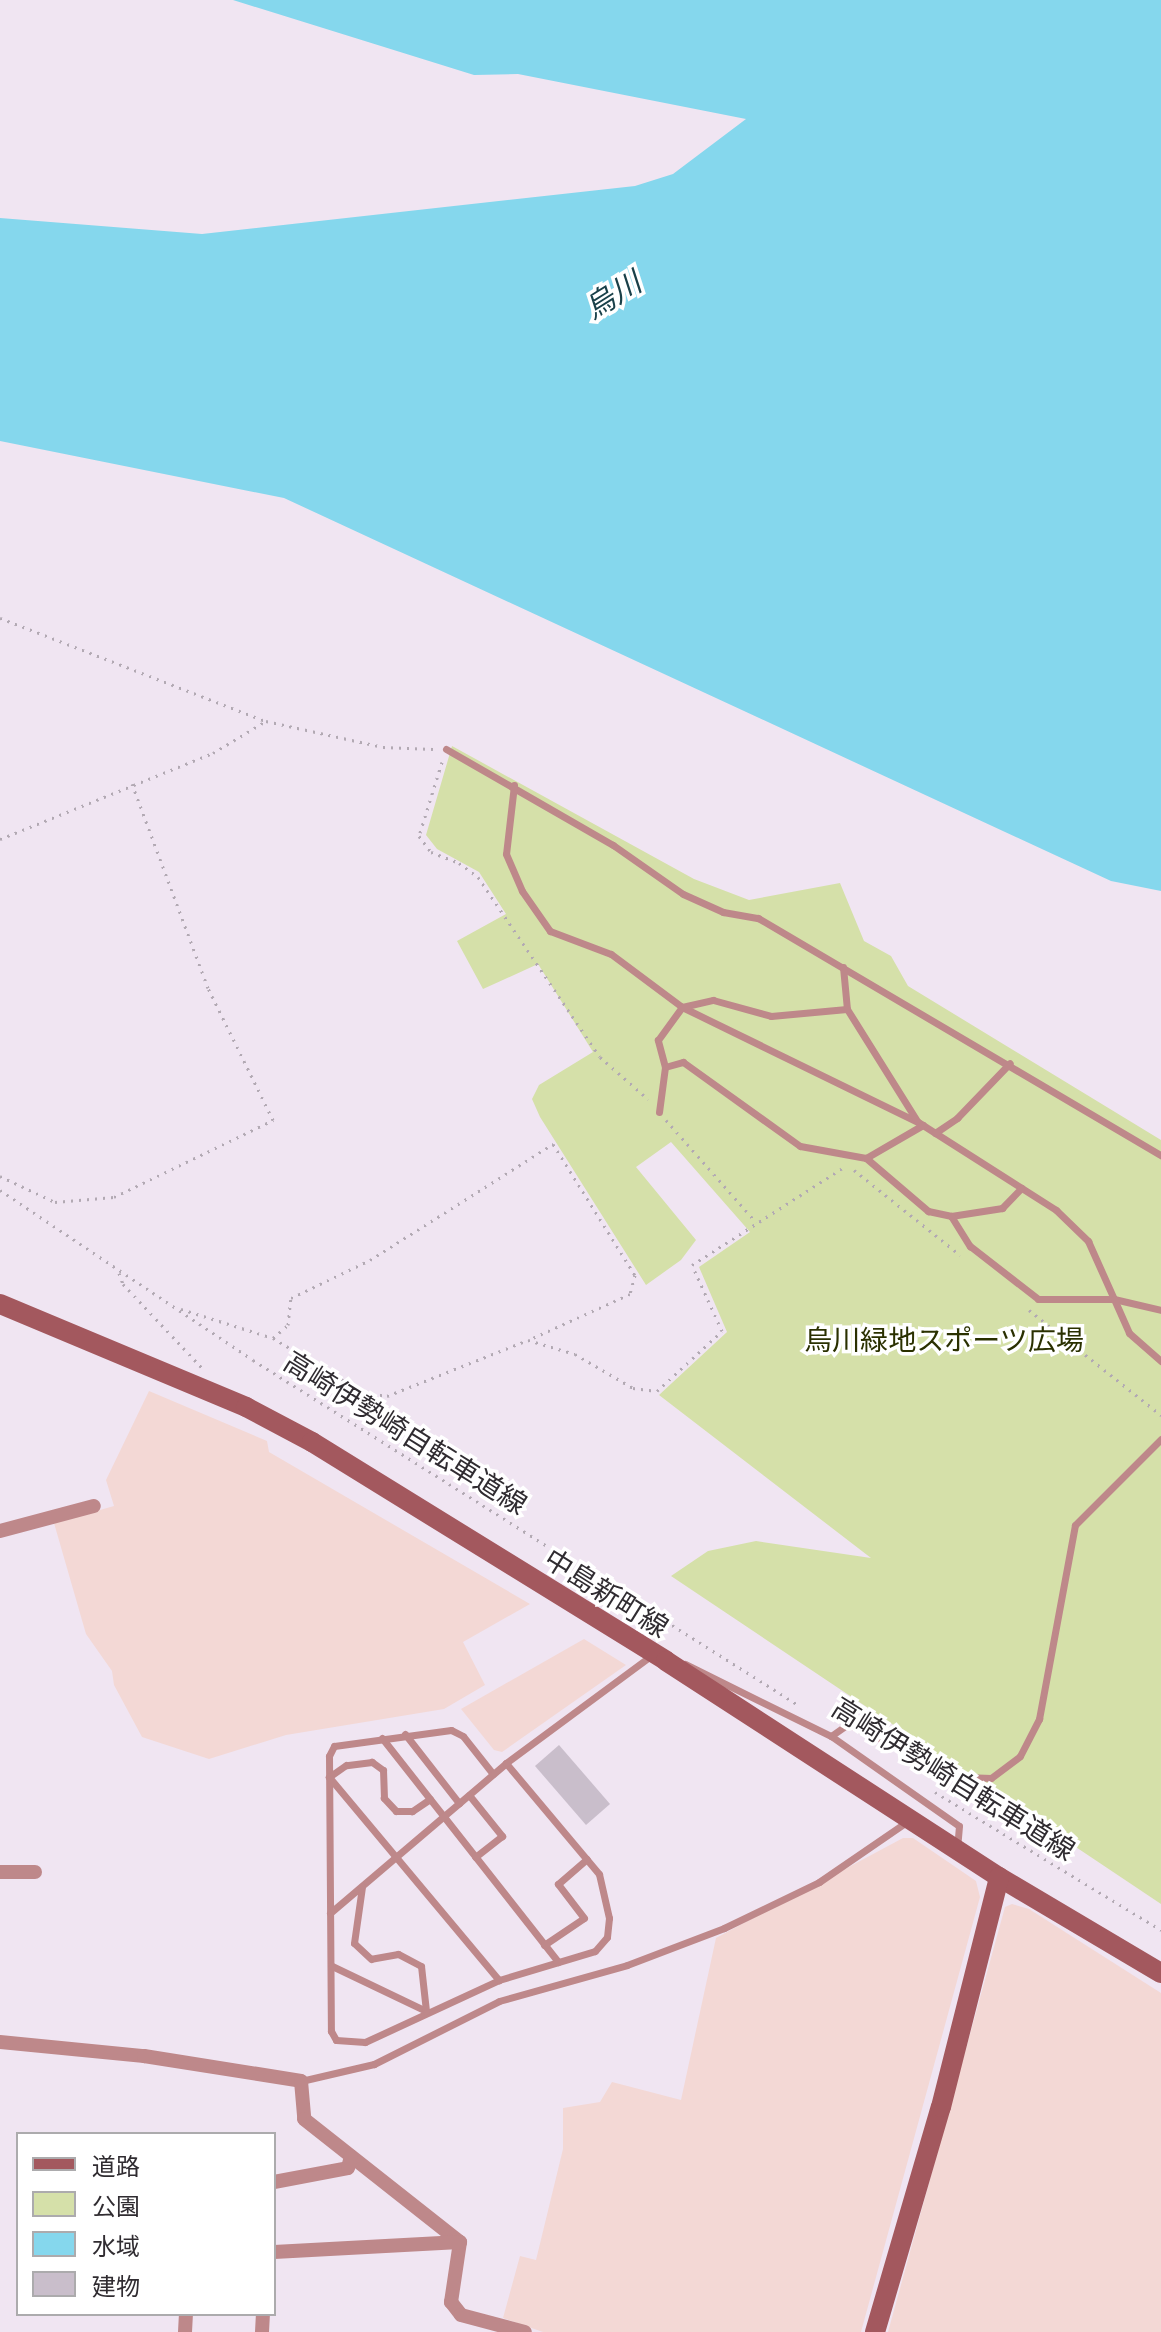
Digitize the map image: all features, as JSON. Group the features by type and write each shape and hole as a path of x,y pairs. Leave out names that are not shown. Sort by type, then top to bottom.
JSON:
{"main road":[{"name":"中島新町線","path":"0,1304 203,1389 312,1442 660,1657 999,1877 1161,1973"},
{"path":"875,2332 941,2107 999,1877"}],"street":[{"path":"0,1531 94,1506"},
{"path":"0,1872 35,1872"},
{"path":"0,2042 144,2056 301,2081 304,2119 460,2242"},
{"path":"276,2182 348,2168 351,2156"},
{"path":"276,2251 460,2242"},
{"path":"460,2242 451,2302 461,2315 525,2332"}],"lane":[{"path":"446,749 514,785 683,894 723,912 758,918 1010,1063 1161,1155"},
{"path":"514,785 506,854 522,891 550,931 611,954 682,1007 920,1124 1056,1210 1088,1241 1129,1333 1161,1361"},
{"path":"843,967 847,1009 920,1124"},
{"path":"659,1112 665,1067 658,1040 682,1007 713,1000 771,1016 847,1009"},
{"path":"665,1067 683,1062 800,1146 866,1158 928,1211 951,1216 1002,1208 1021,1188"},
{"path":"935,1133 957,1118 1010,1063"},
{"path":"866,1158 920,1124"},
{"path":"951,1216 970,1246 1038,1299 1114,1299 1159,1309 1161,1299"},
{"path":"831,1736 848,1724 980,1779 991,1778 1020,1756 1039,1719 1049,1683 1075,1525 1161,1439"},
{"path":"330,1913 506,1763 660,1657 697,1667 831,1736 959,1826 957,1849"},
{"path":"493,1774 463,1736 451,1730 334,1746 329,1777 331,2031 336,2040 365,2042 426,2011 499,1980 595,1951 607,1937 609,1918 599,1874 506,1763"},
{"path":"405,1734 459,1803"},
{"path":"382,1738 558,1962"},
{"path":"329,1777 346,1765 372,1762 383,1770 384,1798 396,1811 412,1811 430,1799"},
{"path":"329,1777 499,1980"},
{"path":"469,1795 502,1836 475,1857"},
{"path":"301,2081 374,2064 499,2001 627,1965 724,1928 819,1882 898,1833 909,1820"},
{"path":"544,1945 584,1918 558,1884 587,1859"},
{"path":"363,1885 354,1943 371,1959 398,1954 421,1966 426,2011"},
{"path":"332,1966 426,2011"}],"path":[{"path":"0,618 266,721 383,747 446,749 419,836 431,852 459,863 478,877 600,1057 659,1112 756,1222"},
{"path":"0,839 213,753 266,721"},
{"path":"0,1176 55,1202 114,1197 273,1120 208,988 132,784"},
{"path":"177,1308 273,1338 364,1393 387,1396 528,1340 630,1294 635,1275 553,1144 370,1260 291,1298 288,1325 273,1338"},
{"path":"528,1340 575,1354 633,1388 657,1391 722,1331 692,1265 848,1165 969,1262"},
{"name":"高崎伊勢崎自転車道線","path":"0,1190 119,1273 810,1712"},
{"path":"119,1273 123,1284 204,1364 203,1389"},
{"path":"1017,1300 1161,1415"},
{"name":"高崎伊勢崎自転車道線","path":"924,1785 1161,1930"}],"shaded area":[{"path":"149,1391 267,1441 269,1452 530,1604 463,1642 485,1685 444,1709 286,1735 209,1759 142,1737 114,1685 112,1671 86,1634 54,1523 114,1506 106,1480"},
{"path":"584,1639 626,1665 502,1752 494,1750 461,1709"},
{"path":"903,1838 913,1838 976,1881 980,1897 861,2332 543,2332 503,2318 520,2256 536,2260 563,2149 563,2108 600,2102 612,2082 681,2100 716,1938"},
{"path":"1012,1904 1029,1909 1161,1993 1161,2332 888,2332 1005,1907"}],"green space":[{"name":"烏川緑地スポーツ広場","path":"452,746 694,879 749,900 840,883 864,941 891,956 908,986 1161,1140 1161,1904 671,1576 708,1551 756,1541 871,1558 659,1395 727,1332 699,1267 750,1232 671,1142 636,1167 696,1240 681,1260 646,1285 540,1117 532,1099 539,1085 593,1052 538,964 483,989 457,941 506,914 479,872 437,849 426,835"}],"water":[{"name":"烏川","path":"233,0 1161,0 1161,891 1111,881 284,498 0,441 0,218 202,234 635,186 673,174 746,119 518,74 474,75"}],"building":[{"path":"559,1745 610,1804 586,1825 535,1766"}]}
